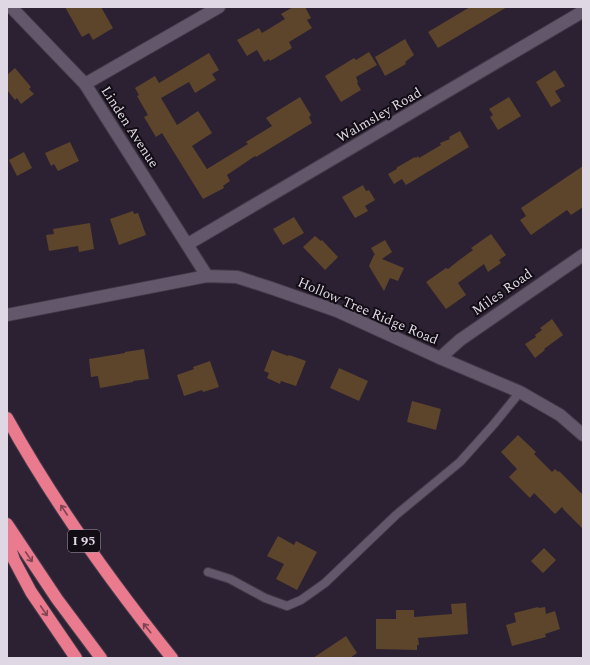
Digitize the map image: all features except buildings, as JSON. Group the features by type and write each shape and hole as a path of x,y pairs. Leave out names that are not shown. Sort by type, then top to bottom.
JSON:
{"highway":[{"name":"I 95","path":"7,418 44,480 75,527 141,620 172,658"},
{"path":"7,524 57,599 101,658"},
{"path":"7,539 14,560 31,592 76,658"}],"street":[{"name":"Linden Avenue","path":"11,7 85,84 207,276"},
{"path":"85,84 219,7"},
{"name":"Walmsley Road","path":"188,244 582,12 583,10"},
{"name":"Miles Road","path":"440,358 460,340 583,255"},
{"name":"Hollow Tree Ridge Road","path":"7,315 207,276 237,277 337,311 440,358 520,392 560,415 583,435"}],"lane":[{"path":"208,572 230,579 266,598 287,606 301,600 325,583 396,515 460,462 520,392"}]}
